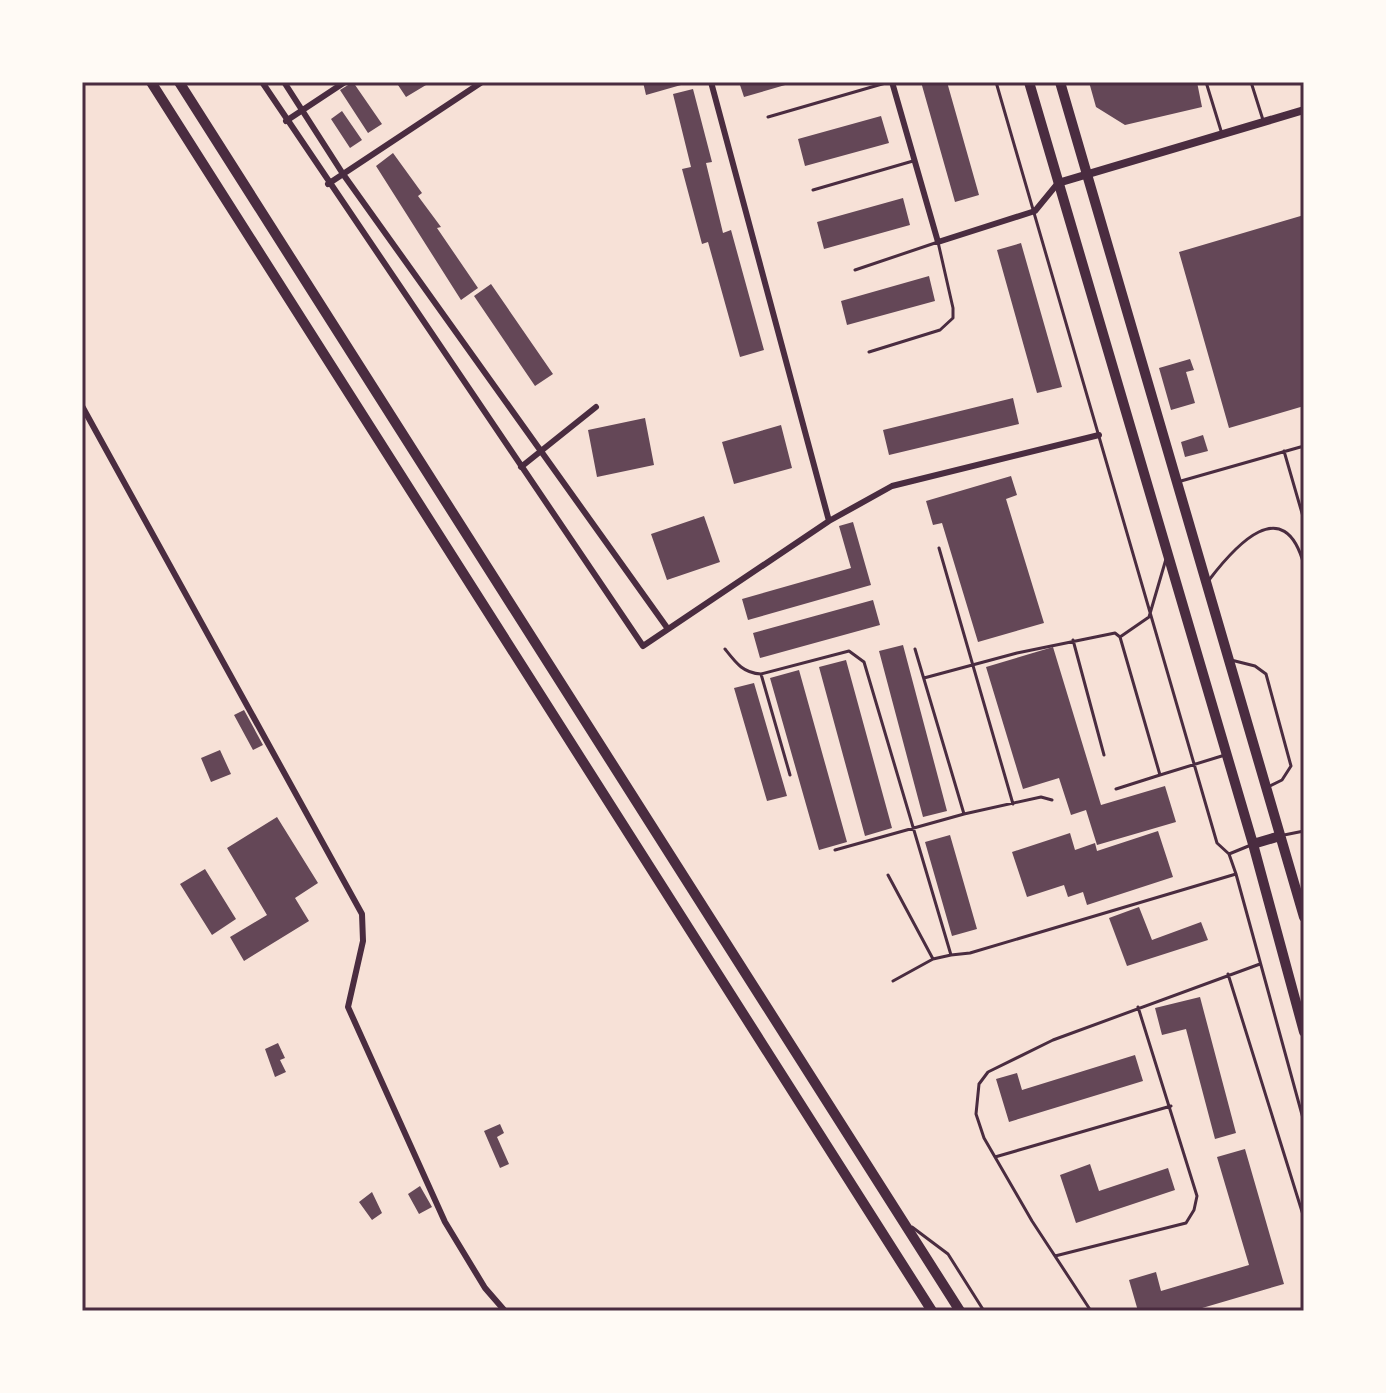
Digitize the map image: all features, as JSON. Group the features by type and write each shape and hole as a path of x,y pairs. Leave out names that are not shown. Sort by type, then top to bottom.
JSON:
{"main road":[{"path":"151,82 932,1311"},
{"path":"179,82 960,1311"},
{"path":"1029,82 1253,844 1304,1032"},
{"path":"1060,82 1304,917"},
{"path":"1253,844 1280,836"}],"street":[{"path":"262,82 328,184 643,646 829,521 892,486 1099,435"},
{"path":"284,82 343,174 668,629"},
{"path":"286,121 345,82"},
{"path":"328,184 482,82"},
{"path":"711,82 829,521"},
{"path":"890,82 938,242 1035,211 1058,183 1303,113"},
{"path":"82,406 362,914 363,941 348,1007 445,1222 485,1288 505,1311"},
{"path":"521,467 596,407"}],"lane":[{"path":"768,117 890,82"},
{"path":"996,82 1217,843 1229,854 1236,874 1304,1122"},
{"path":"1206,82 1222,134"},
{"path":"1251,82 1263,122"},
{"path":"813,190 913,161"},
{"path":"855,270 938,242 953,318 940,330 869,352"},
{"path":"1178,482 1304,446"},
{"path":"1284,451 1304,520"},
{"path":"1207,583 1230,553 1256,530 1274,528 1292,537 1304,565"},
{"path":"939,548 1013,804"},
{"path":"1120,637 1149,617 1167,553"},
{"path":"924,678 1108,632 1120,637"},
{"path":"1120,637 1160,775"},
{"path":"1073,640 1104,755"},
{"path":"725,649 742,669 761,674 838,653 849,651 858,655 874,694 951,955"},
{"path":"915,649 964,814"},
{"path":"1229,660 1255,666 1266,674 1282,726 1291,766 1282,780 1267,788"},
{"path":"761,674 790,775"},
{"path":"1116,789 1226,754"},
{"path":"835,850 964,814 1041,797 1052,800"},
{"path":"1280,836 1304,831"},
{"path":"1229,854 1253,844"},
{"path":"893,981 933,959 970,953 1236,874"},
{"path":"888,875 933,959"},
{"path":"1091,1311 995,1157 976,1114 979,1084 988,1072 1053,1040 1260,964"},
{"path":"1228,974 1304,1218"},
{"path":"1055,1256 1186,1223 1194,1210 1197,1196 1138,1007"},
{"path":"995,1157 1171,1106"},
{"path":"904,1221 948,1254 984,1311"}],"building":[{"path":"353,82 382,124 368,133 340,90"},
{"path":"396,82 431,82 406,97"},
{"path":"643,82 688,82 688,83 646,95"},
{"path":"739,82 792,82 792,83 744,97"},
{"path":"921,82 947,82 979,195 955,202"},
{"path":"1089,82 1197,82 1202,107 1125,125 1096,107"},
{"path":"693,89 712,162 706,163 723,233 731,230 764,350 740,357 708,242 702,244 682,169 691,167 673,94"},
{"path":"342,111 362,140 350,148 331,119"},
{"path":"881,116 889,143 805,166 798,139"},
{"path":"393,153 422,193 418,196 478,288 461,300 376,166"},
{"path":"903,198 910,225 824,249 817,222"},
{"path":"1304,215 1304,406 1229,428 1179,252"},
{"path":"1021,243 1062,387 1037,393 997,250"},
{"path":"929,276 935,301 847,325 841,301"},
{"path":"491,284 553,374 535,386 474,296"},
{"path":"1190,359 1194,370 1186,372 1195,403 1171,410 1159,368"},
{"path":"1013,398 1019,424 889,455 883,430"},
{"path":"645,418 654,465 597,477 588,430"},
{"path":"781,425 792,468 734,484 722,442"},
{"path":"1203,435 1208,451 1185,457 1181,442"},
{"path":"1011,476 1017,495 1006,499 1044,623 978,642 942,523 933,525 926,501"},
{"path":"704,516 720,562 667,580 651,534"},
{"path":"853,522 871,585 748,620 742,599 851,568 839,526"},
{"path":"873,600 880,625 760,658 753,633"},
{"path":"903,645 947,811 923,817 879,651"},
{"path":"1053,647 1101,805 1165,786 1176,822 1097,845 1086,810 1071,815 1059,778 1023,789 986,667"},
{"path":"846,660 892,828 865,836 819,667"},
{"path":"799,670 847,842 819,850 770,678"},
{"path":"754,683 787,796 767,801 734,688"},
{"path":"244,710 263,745 253,750 234,715"},
{"path":"220,750 231,774 211,782 201,758"},
{"path":"277,817 318,883 295,898 309,921 244,961 230,937 267,915 227,848"},
{"path":"1158,831 1173,877 1087,905 1083,892 1068,897 1064,885 1027,897 1012,852 1070,833 1075,850 1095,843 1097,851"},
{"path":"950,835 977,929 952,936 925,842"},
{"path":"205,869 236,919 212,935 180,884"},
{"path":"1139,907 1152,940 1201,922 1208,940 1127,966 1109,918"},
{"path":"1200,997 1236,1133 1215,1139 1186,1029 1162,1035 1155,1008"},
{"path":"278,1043 285,1058 280,1060 286,1072 275,1077 265,1049"},
{"path":"1135,1055 1143,1081 1009,1122 996,1079 1017,1073 1022,1090"},
{"path":"500,1124 504,1133 497,1137 509,1164 500,1168 484,1131"},
{"path":"1245,1149 1284,1284 1192,1311 1138,1311 1129,1280 1156,1272 1161,1291 1249,1265 1217,1157"},
{"path":"1090,1164 1099,1191 1168,1168 1175,1190 1076,1223 1060,1175"},
{"path":"420,1186 432,1207 419,1214 408,1194"},
{"path":"372,1192 382,1213 372,1220 359,1202"}]}
